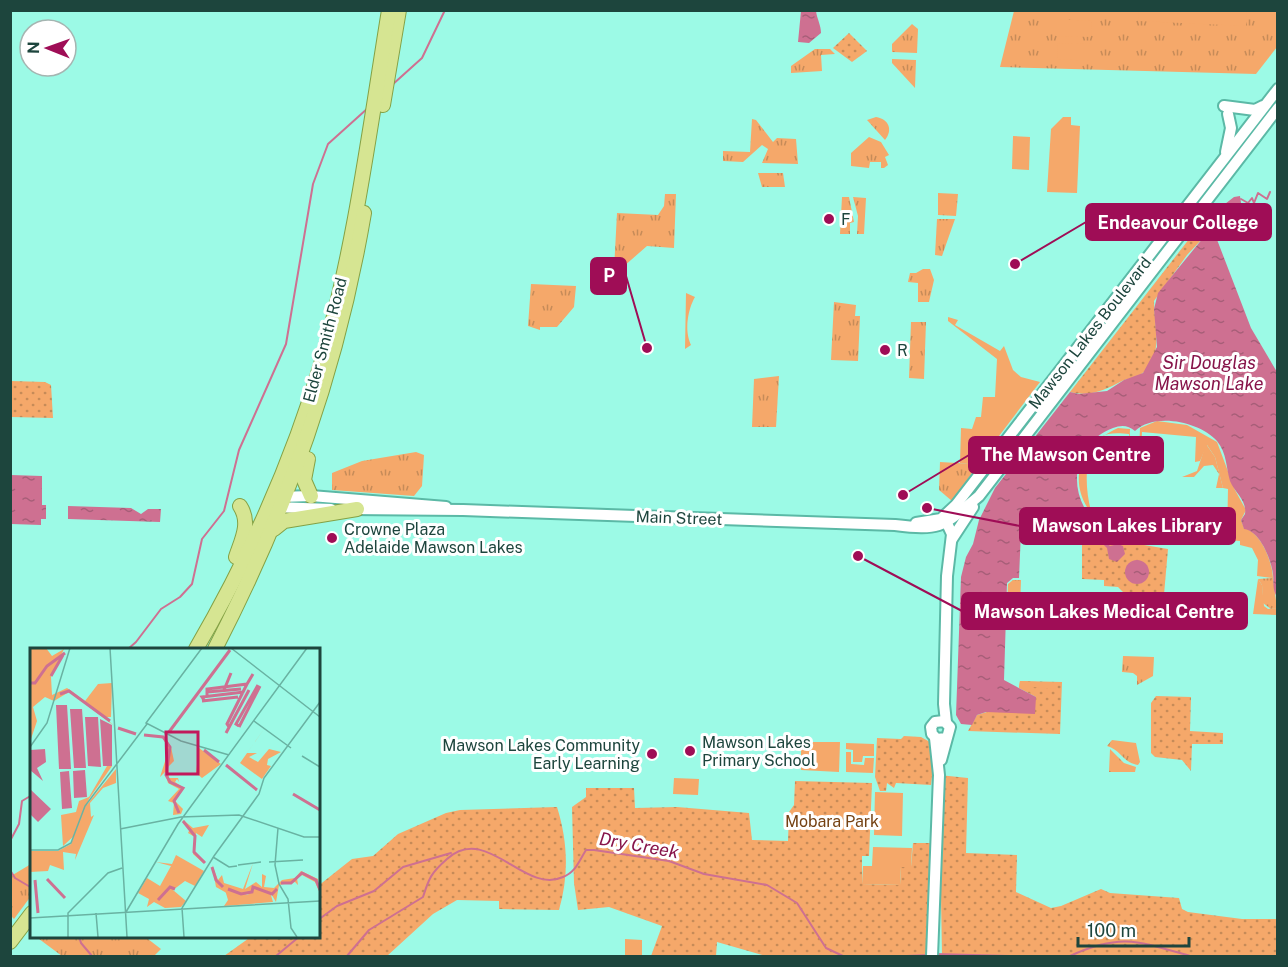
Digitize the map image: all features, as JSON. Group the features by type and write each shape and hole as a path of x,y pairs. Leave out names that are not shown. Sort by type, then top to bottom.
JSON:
{"main road":[{"name":"Elder Smith Road","path":"383,77 389,10"},
{"name":"Elder Smith Road","path":"197,648 277,502 321,400 343,321 383,77 399,10"},
{"name":"Elder Smith Road","path":"215,648 271,532 277,502 323,358 377,111"},
{"path":"311,496 305,486 305,468 330,395 343,321"},
{"path":"220,607 247,524 246,515 240,506"},
{"path":"271,532 284,521 357,509"},
{"path":"10,942 30,916"}],"street":[{"name":"Mawson Lakes Boulevard","path":"943,521 979,496 1253,129 1263,106 1278,89"},
{"path":"1222,164 1232,128 1226,110 1255,110 1263,106"},
{"name":"Mawson Lakes Boulevard","path":"943,521 1222,164 1253,129 1278,108"},
{"name":"Main Street","path":"277,502 311,496 429,504 463,510"},
{"path":"949,549 954,533 979,496"},
{"name":"Main Street","path":"277,502 357,509 463,510 895,525 924,529 943,521"},
{"path":"940,738 950,731 942,722 949,549 952,534 943,521"},
{"path":"932,957 940,738 931,727 942,722"}],"green space":[{"path":"1014,11 1277,11 1277,47 1256,74 1000,67"},
{"path":"1139,11 1247,11 1246,26 1138,21"},
{"path":"1058,19 1092,21 1091,37 1058,36"},
{"path":"912,24 918,29 917,53 892,52 892,44"},
{"path":"849,33 867,51 852,62 833,48"},
{"path":"1058,43 1091,44 1091,61 1057,59"},
{"path":"815,49 830,49 835,54 821,55 822,71 791,73 791,66"},
{"path":"892,59 916,60 915,88 892,63"},
{"path":"876,117 887,123 889,132 885,140 867,120"},
{"path":"1063,117 1071,117 1071,125 1080,126 1077,193 1047,192 1051,129"},
{"path":"752,119 756,120 773,142 777,138 796,139 798,164 762,163 768,149 762,145 743,162 723,161 723,151 750,152"},
{"path":"1013,136 1030,137 1029,170 1012,169"},
{"path":"869,137 881,142 889,155 885,157 888,165 884,168 881,168 881,162 870,162 869,168 851,166 851,153"},
{"path":"758,173 783,173 785,187 762,187"},
{"path":"938,193 958,194 956,216 938,215"},
{"path":"665,194 676,194 674,248 647,246 623,267 614,270 617,213 658,215 664,206"},
{"path":"842,197 849,197 854,222 850,223 850,234 840,234"},
{"path":"853,197 866,198 864,234 857,234 858,216"},
{"path":"937,219 955,219 942,256 935,255"},
{"path":"1193,234 1203,236 1203,238 1187,255 1154,301 1156,341 1153,360 1148,368 1138,376 1097,392 1084,394 1070,392"},
{"path":"930,269 934,280 929,302 918,302 918,283 908,282 910,273"},
{"path":"531,284 576,286 574,307 557,327 540,327 540,330 528,326"},
{"path":"686,293 695,297 690,307 688,320 691,345 685,349"},
{"path":"834,302 856,305 855,316 860,316 858,361 831,360"},
{"path":"948,317 958,320 955,325 1000,351 1004,346 1013,370 1021,377 1040,382 977,465 960,463 961,428 972,429 976,417 981,417 983,397 995,397 997,359 948,321"},
{"path":"911,322 926,322 924,379 909,378"},
{"path":"779,376 776,427 752,427 754,379"},
{"path":"11,381 45,382 51,385 53,418 11,417"},
{"path":"1157,421 1187,425 1217,442 1235,490 1246,510 1241,520 1244,528 1256,535 1265,548 1273,578 1257,576 1258,560 1252,548 1240,545 1240,541 1227,540 1228,489 1223,488 1215,457 1207,445 1200,461 1195,462 1196,437 1142,432 1141,453 1139,453 1140,428"},
{"path":"1118,428 1130,429 1129,453 1129,434 1106,435"},
{"path":"1206,444 1215,457 1223,488 1216,488 1219,474 1213,465 1204,466 1194,477 1182,477 1197,471"},
{"path":"1094,445 1087,468 1087,482 1094,520 1098,529 1125,530 1125,533 1096,534 1083,521 1082,511 1087,507 1081,495 1080,471 1089,450"},
{"path":"416,452 424,455 422,486 414,496 332,490 332,473 362,461"},
{"path":"940,462 974,464 975,469 952,501 939,490"},
{"path":"1083,521 1099,532 1132,533 1138,544 1168,549 1163,606 1123,606 1124,593 1118,587 1104,586 1104,580 1082,579 1082,537 1024,535 1020,531 1070,522 1080,524"},
{"path":"1273,578 1277,608 1271,609 1263,603 1262,585 1258,579"},
{"path":"1258,579 1262,585 1264,606 1268,609 1277,608 1277,615 1253,614"},
{"path":"1013,580 1021,580 1020,608 1007,608 1008,584"},
{"path":"1123,656 1154,657 1153,676 1137,685 1137,676 1133,673 1122,672"},
{"path":"1020,681 1062,682 1060,734 968,731 977,715 1036,697 1019,688"},
{"path":"1020,681 1056,683 1056,689 1033,687 1024,690 1019,687"},
{"path":"1156,696 1191,697 1190,731 1223,733 1223,744 1192,744 1191,771 1182,760 1155,757 1151,753 1151,703"},
{"name":"Mobara Park","path":"904,736 921,737 930,742 934,760 931,785 896,783 894,788 887,783 886,791 880,791 875,777 877,738 901,739"},
{"path":"1112,740 1136,743 1140,762 1138,765 1129,762 1107,746"},
{"path":"801,742 840,742 839,772 801,770"},
{"path":"846,743 874,744 874,756 863,756 862,762 853,762 853,750 846,749"},
{"path":"1110,749 1124,763 1136,767 1135,772 1109,772"},
{"path":"846,752 851,752 851,764 864,765 865,758 874,758 873,773 846,772"},
{"path":"939,775 968,778 966,853 1017,855 1016,892 1051,908 1101,889 1110,893 1179,898 1182,909 1188,912 1242,919 1277,919 1277,956 942,956"},
{"path":"674,778 699,779 698,795 673,794"},
{"path":"795,781 872,783 869,856 862,856 862,884 900,885 901,867 911,867 913,843 936,843 930,956 766,956 717,942 716,956 651,956 662,926 609,907 578,910 574,883 572,807 586,797 586,788 634,788 635,808 677,807 749,813 752,840 788,841 789,812 794,805"},
{"path":"875,792 903,793 902,836 874,835"},
{"path":"557,807 566,858 559,910 499,909 499,901 457,900 433,914 387,956 224,956 251,937 320,937 320,884 352,859 373,856 398,834 446,813 460,810"},
{"path":"873,847 912,848 911,867 901,867 900,885 862,884 863,866 872,866"},
{"path":"30,865 30,897 14,919 11,916 11,876"},
{"path":"36,937 145,937 161,949 154,956 62,956"},
{"path":"625,939 642,940 642,956 625,956"}],"water":[{"path":"801,11 816,11 820,27 821,33 809,43 798,42"},
{"name":"Sir Douglas Mawson Lake","path":"1240,196 1242,209 1234,209 1235,218 1228,219 1229,226 1222,227 1216,237 1251,328 1277,372 1277,597 1272,568 1264,547 1255,535 1244,529 1241,520 1245,514 1244,505 1230,481 1224,456 1217,441 1200,429 1177,422 1154,422 1135,431 1124,426 1113,428 1092,441 1080,461 1077,484 1084,507 1067,524 1021,531 1019,578 1013,578 1007,583 1004,680 1036,697 1035,714 986,712 977,715 972,725 961,724 956,715 961,577 979,520 995,488 1070,392 1079,394 1107,391 1124,380 1143,373 1157,347 1154,309 1158,293 1203,238 1221,207 1234,197"},
{"path":"11,475 42,476 42,505 46,505 46,519 41,519 41,525 11,524"},
{"path":"68,506 131,508 141,514 148,509 161,509 160,522 68,519"},
{"path":"1081,520 1110,546 1118,544 1123,546 1125,554 1117,562 1109,559 1107,548 1080,522"},
{"path":"1137,560 1146,563 1149,572 1146,581 1137,584 1128,581 1125,572 1128,563"}],"waterway":[{"path":"392,85 422,58 445,10"},
{"path":"129,648 161,609 180,597 192,584 202,539 224,511 239,450 286,344 313,184 328,144 368,108"},
{"path":"1241,199 1248,203 1252,198 1254,203 1258,193 1267,199 1270,192"},
{"path":"10,841 19,824 22,801 30,796"},
{"name":"Dry Creek","path":"347,956 369,930 423,897 431,876 447,859 462,850 477,849 534,877 548,880 567,875 577,866 586,850 594,850 669,861 704,874 767,885 797,903 826,948 843,956"},
{"name":"Dry Creek","path":"320,919 337,906 374,891 403,867 451,853"},
{"path":"10,870 15,878 30,887"},
{"path":"79,937 81,943 92,956"},
{"name":"Dry Creek","path":"276,956 299,937"},
{"name":"Dry Creek","path":"1070,956 1103,944 1117,942 1143,943 1190,956"},
{"name":"Dry Creek","path":"935,954 1010,956"},
{"name":"Dry Creek","path":"906,956 929,955"}],"place":[{"name":"F","path":"829,219"},
{"name":"Endeavour College","path":"1015,264"},
{"name":"P","path":"647,348"},
{"name":"R","path":"885,350"},
{"name":"The Mawson Centre","path":"903,495"},
{"name":"Mawson Lakes Library","path":"927,508"},
{"name":"Crowne Plaza Adelaide Mawson Lakes","path":"332,538"},
{"name":"Mawson Lakes Medical Centre","path":"858,556"},
{"name":"Mawson Lakes Primary School","path":"690,751"},
{"name":"Mawson Lakes Community Early Learning","path":"652,754"}]}
